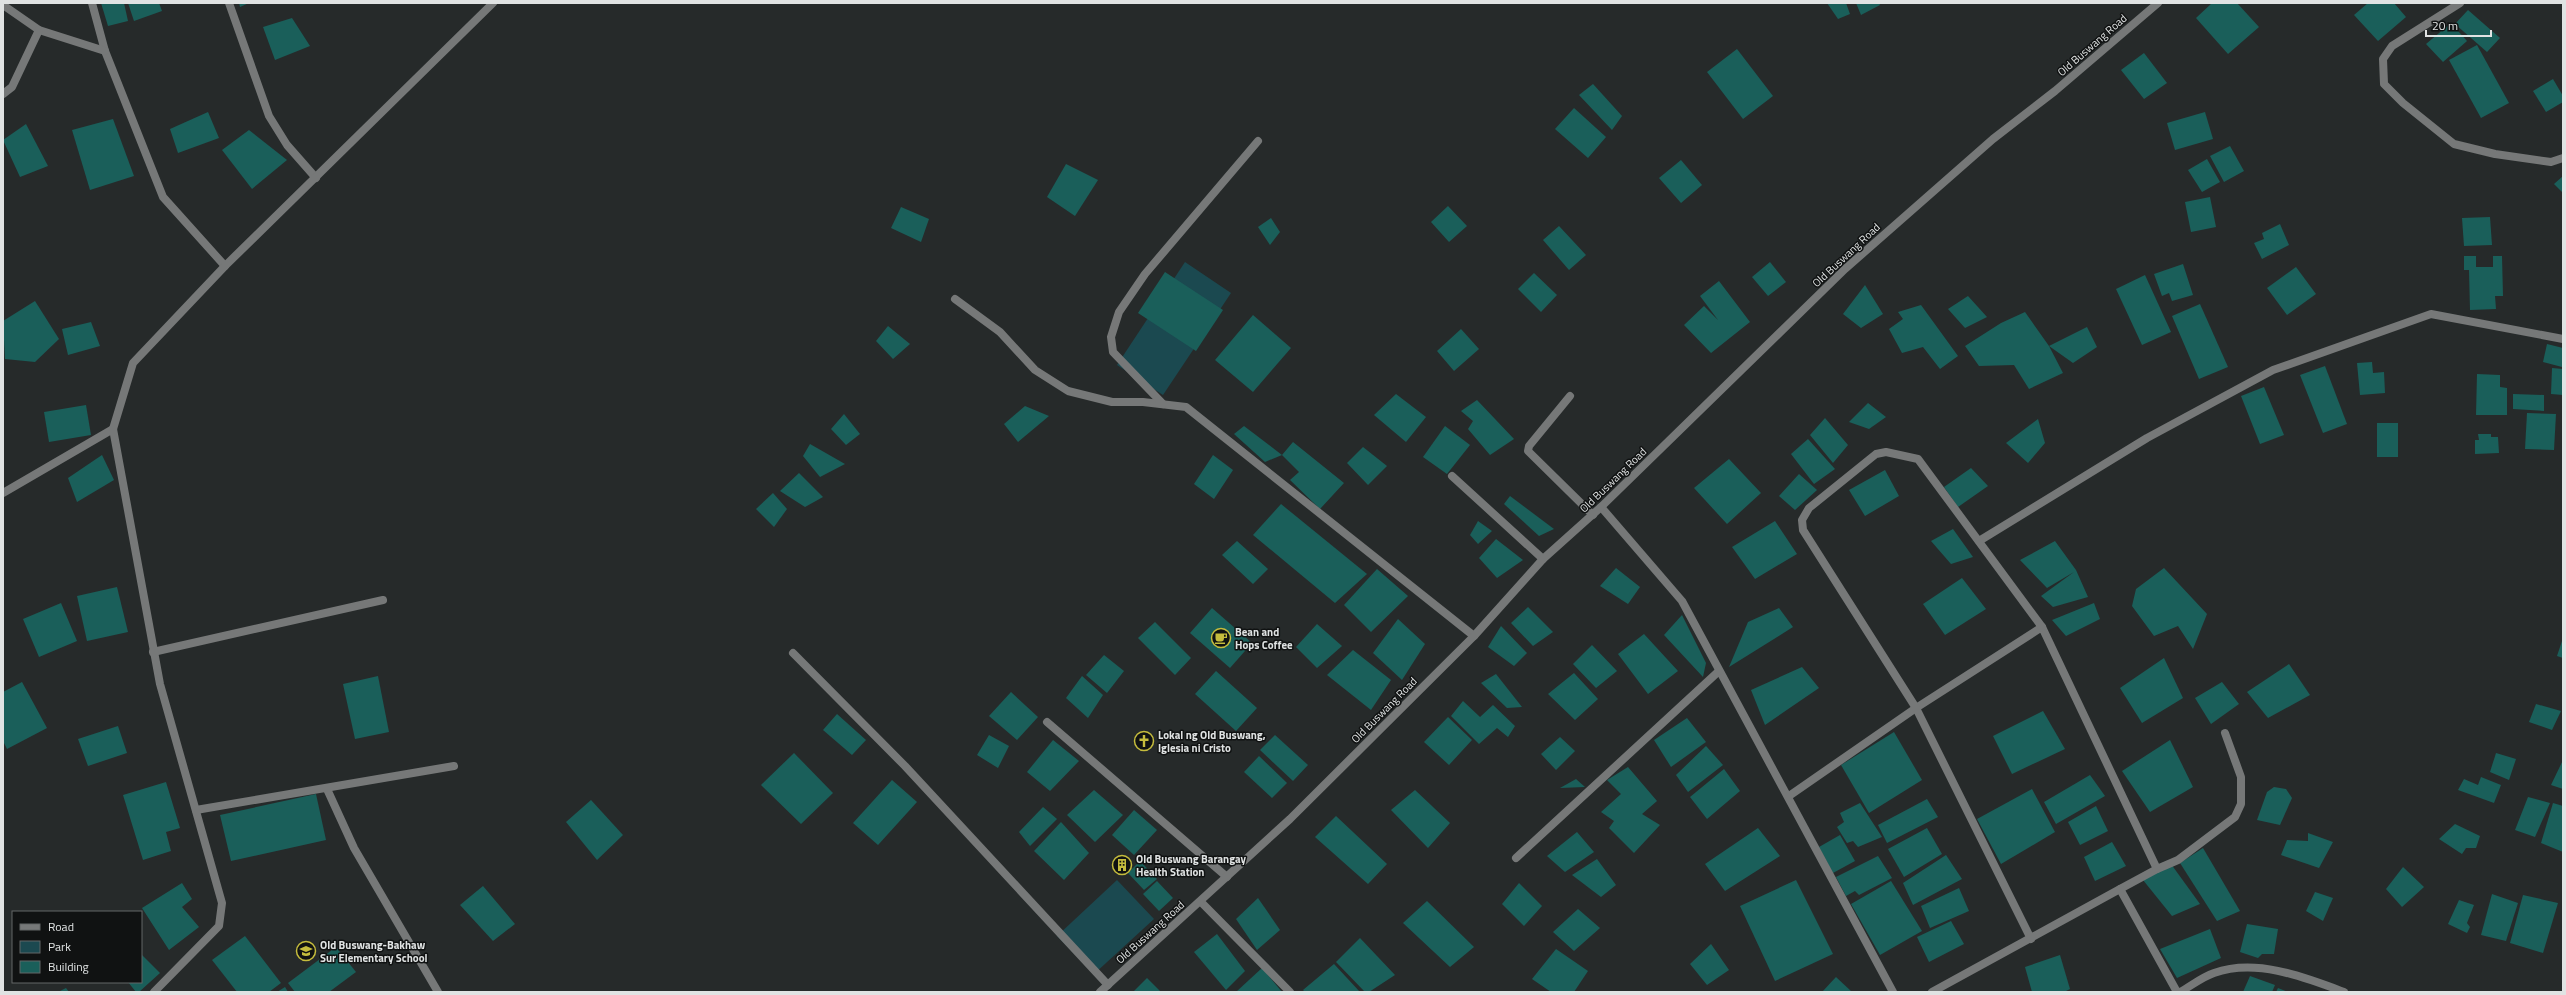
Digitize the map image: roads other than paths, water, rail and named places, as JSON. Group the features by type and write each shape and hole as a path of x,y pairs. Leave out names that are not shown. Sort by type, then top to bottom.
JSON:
{"street":[{"path":"92,3 105,51 163,197 225,266"},
{"path":"229,3 269,116 287,145 316,178"},
{"path":"154,992 219,926 222,902 153,652 113,429 133,363 225,266 493,3"},
{"name":"Old Buswang Road","path":"1100,992 1201,902 1290,819 1474,636 1543,559 1602,507 1845,268 1993,139 2055,91 2158,3"},
{"path":"2460,3 2392,46 2383,59 2384,84 2403,103 2454,144 2509,156 2551,162 2563,158"},
{"path":"3,5 39,30 105,51"},
{"path":"3,94 12,87 39,30"},
{"path":"1163,404 1113,352 1111,337 1119,312 1145,274 1258,141"},
{"path":"955,299 1000,332 1035,370 1068,391 1112,402 1163,404 1186,407 1474,636"},
{"path":"1979,542 2147,438 2273,370 2431,314 2563,339"},
{"path":"1570,396 1529,446 1528,451 1593,515"},
{"path":"3,493 113,429"},
{"path":"2031,939 1916,708 1803,530 1802,520 1809,508 1876,454 1886,452 1918,459 2042,627 2157,869"},
{"path":"1452,476 1543,559"},
{"path":"1602,507 1682,601 1893,992"},
{"path":"153,652 383,600"},
{"path":"1788,796 1916,708 2042,627"},
{"path":"793,653 905,766 1108,984"},
{"path":"1516,858 1719,672"},
{"path":"1047,722 1227,877"},
{"path":"1932,992 2157,869 2178,860 2235,816 2241,804 2241,777 2225,733"},
{"path":"196,810 327,789 454,766"},
{"path":"327,789 354,848 438,992"},
{"path":"2120,889 2178,992 2214,973 2243,966 2294,974 2344,992"},
{"path":"1201,902 1290,992"}],"place":[{"name":"Bean and Hops Coffee","path":"1221,638"},
{"name":"Lokal ng Old Buswang, Iglesia ni Cristo","path":"1144,741"},
{"name":"Old Buswang Barangay Health Station","path":"1122,865"},
{"name":"Old Buswang-Bakhaw Sur Elementary School","path":"306,951"}]}
